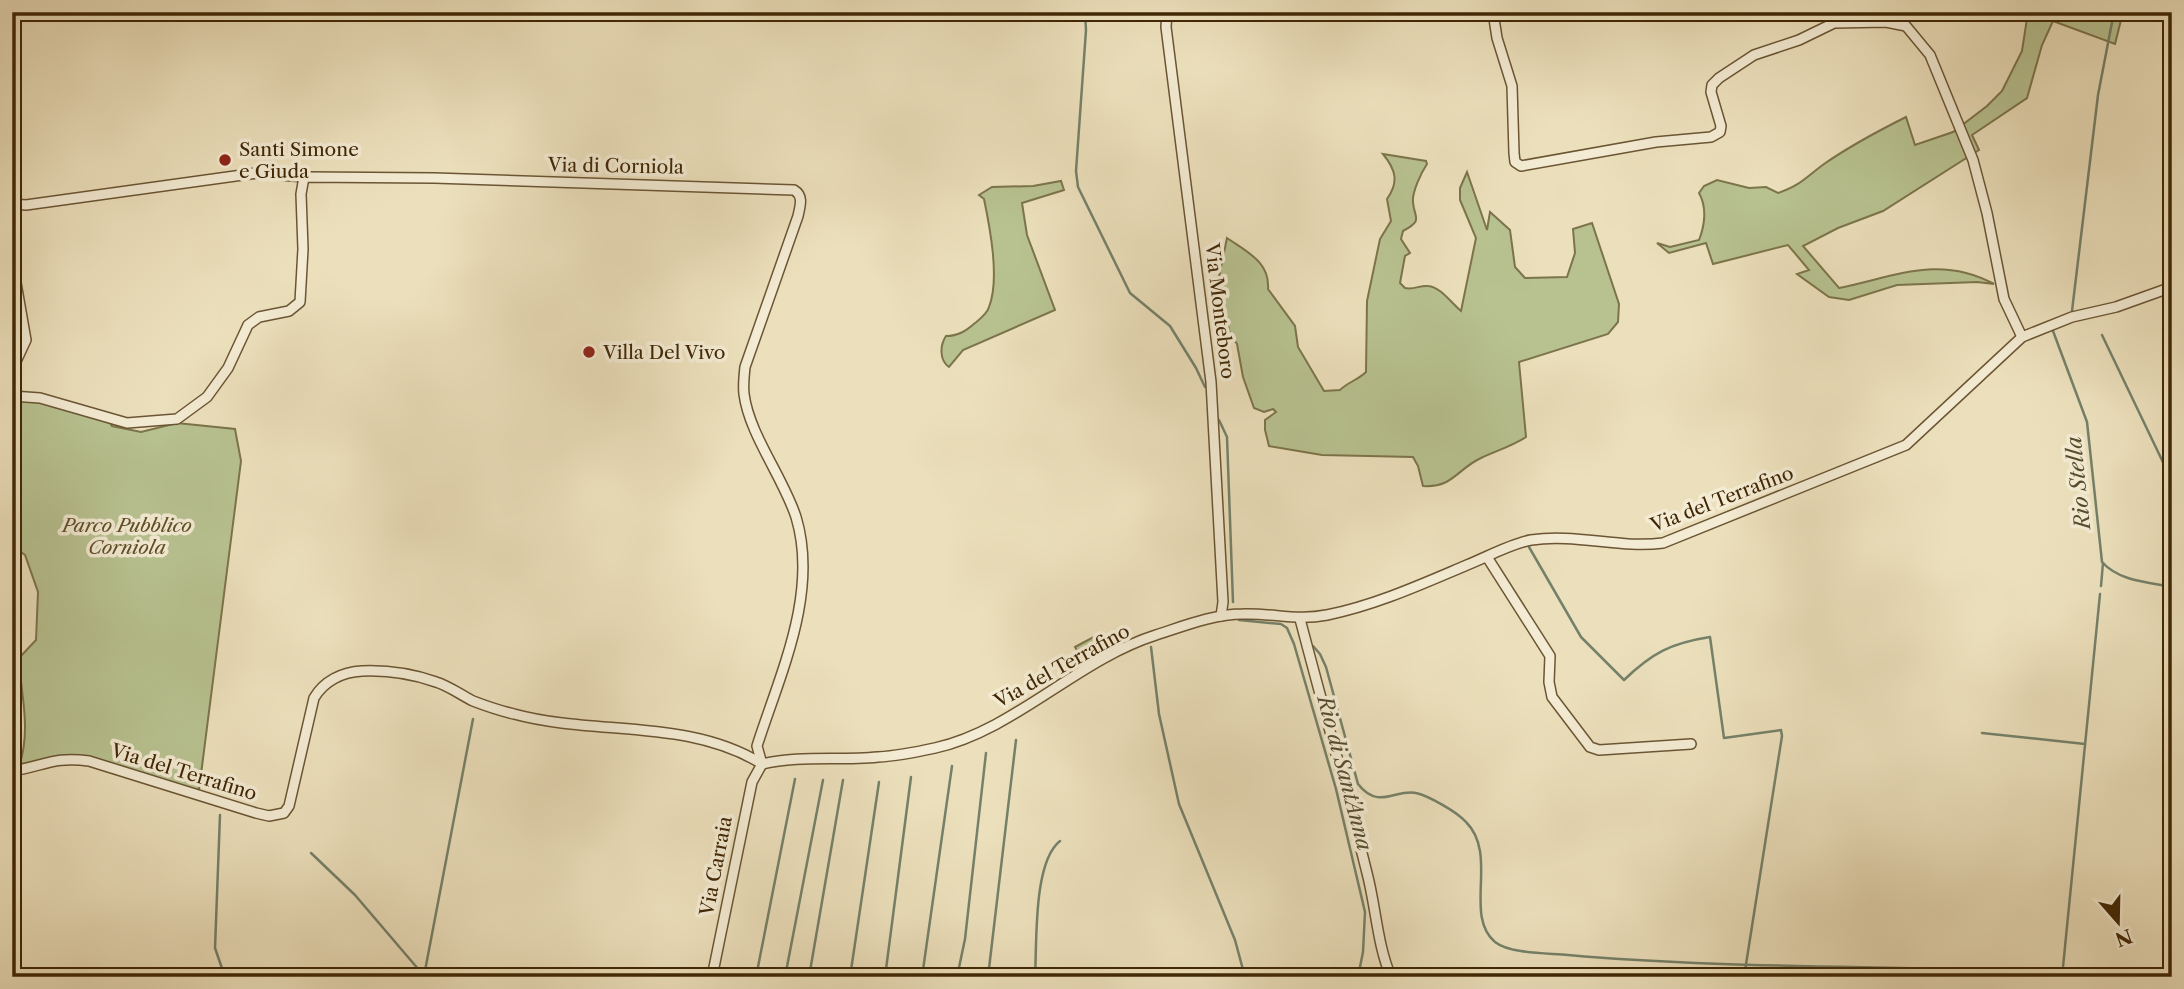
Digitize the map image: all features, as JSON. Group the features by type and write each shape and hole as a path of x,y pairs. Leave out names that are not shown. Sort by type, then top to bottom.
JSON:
{"street":[{"name":"Via Monteboro","path":"1167,12 1166,27 1211,382 1223,602 1221,616"},
{"path":"1493,12 1497,38 1512,86 1515,162 1521,166 1656,142 1711,137 1720,132 1721,126 1711,92 1712,85 1718,78 1754,55 1799,40 1834,23 1886,22 1906,26 1930,55 1973,160 2006,306 2022,337"},
{"path":"12,36 16,84 12,117"},
{"path":"12,204 257,173 304,177 301,194 303,271 299,302 289,312 259,317 248,325 228,368 207,397 194,409 177,419 127,423 40,398 12,397"},
{"name":"Via di Corniola","path":"304,177 716,186 799,192 801,200 798,216 745,367 744,393 750,417 795,515 803,561 799,613 757,746 762,764"},
{"path":"12,260 26,340 12,370"},
{"name":"Via del Terrafino","path":"12,771 71,758 89,761 256,813 269,816 284,813 289,806 314,698 320,687 348,672 365,671 402,674 436,682 475,702 515,715 566,724 676,735 714,743 744,753 762,764 811,757 877,758 937,747 977,732 1017,712 1128,645 1221,616 1255,613 1300,619 1357,608 1488,556 1541,539 1591,539 1644,546 1663,543 1906,445 2022,337 2071,317 2116,307 2172,287"},
{"path":"1488,556 1550,656 1549,682 1552,697 1590,747 1599,750 1691,744"},
{"path":"1300,619 1365,863 1385,964 1391,977"},
{"name":"Via Carraia","path":"712,977 747,801 752,782 762,764"}],"green space":[{"path":"2028,12 2123,12 2115,44 2053,21 2042,45 2027,98 1972,135 1979,150 1883,211 1838,228 1803,246 1839,288 1898,274 1935,269 1974,275 1994,284 1977,282 1897,285 1849,300 1829,297 1797,274 1809,270 1788,245 1713,264 1706,243 1669,253 1657,243 1670,247 1699,240 1704,216 1699,193 1704,186 1717,180 1749,188 1766,187 1778,193 1798,184 1854,145 1906,117 1915,145 1953,132 2002,91 2022,51"},
{"path":"1383,154 1426,161 1427,164 1414,193 1416,221 1403,231 1401,239 1410,253 1405,256 1400,283 1405,288 1433,287 1461,311 1476,238 1460,200 1460,188 1467,172 1487,230 1490,212 1510,230 1515,267 1525,278 1567,277 1575,253 1573,229 1592,223 1619,304 1618,322 1608,334 1519,362 1526,437 1473,462 1448,481 1433,486 1423,486 1413,457 1322,455 1269,446 1265,420 1276,412 1273,409 1264,412 1254,408 1243,377 1237,344 1230,334 1218,282 1227,238 1261,265 1268,280 1268,289 1295,326 1298,347 1324,391 1340,390 1363,375 1366,372 1367,301 1380,239 1391,221 1387,199 1393,187 1394,176 1391,165"},
{"path":"1061,181 1064,190 1022,203 1027,235 1055,310 963,350 949,367 943,360 942,352 946,336 962,333 981,318 988,310 992,296 994,268 991,239 984,199 979,195 992,187 1033,186"},
{"name":"Parco Pubblico Corniola","path":"12,397 40,398 107,418 112,426 141,432 177,423 235,429 241,461 199,790 71,758 17,771 22,758 25,730 18,659 36,640 38,592 25,555 12,546"},
{"path":"1101,633 1110,648 1084,663 1075,647"}],"waterway":[{"name":"Rio di Sant'Anna","path":"1085,12 1076,171 1078,187 1130,293 1170,326 1205,387"},
{"name":"Rio Stella","path":"2072,311 2098,95 2114,12"},
{"name":"Rio Stella","path":"2053,331 2087,422 2102,562 2125,577 2172,587"},
{"path":"2102,335 2172,481"},
{"name":"Rio di Sant'Anna","path":"1219,420 1227,437 1233,602"},
{"path":"1529,547 1581,637 1624,680 1653,656 1684,642 1710,637 1724,738 1781,730 1744,977"},
{"path":"2101,586 2103,563"},
{"path":"2062,977 2100,594"},
{"name":"Rio di Sant'Anna","path":"1239,620 1281,624 1287,628 1294,644 1336,789 1365,912 1363,952 1358,977"},
{"path":"1313,646 1326,667 1358,784 1373,796 1388,797 1409,792 1428,797 1462,818 1475,836 1480,851 1482,917 1486,930 1495,942 1502,946 1530,952 1662,961 1944,969 1978,977"},
{"path":"1151,647 1159,714 1179,804 1235,940 1245,977"},
{"path":"424,976 473,719"},
{"path":"1982,733 2085,744"},
{"path":"988,977 1016,740"},
{"path":"957,977 965,939 986,753"},
{"path":"922,977 952,766"},
{"path":"885,977 911,777"},
{"path":"756,977 795,779"},
{"path":"785,977 823,780"},
{"path":"809,977 843,780"},
{"path":"850,977 879,782"},
{"path":"220,815 215,948 225,977"},
{"path":"1035,977 1041,884 1051,851 1060,841"},
{"path":"311,853 355,895 425,977"}],"place":[{"name":"Santi Simone e Giuda","path":"225,160"},
{"name":"Villa Del Vivo","path":"589,352"}]}
